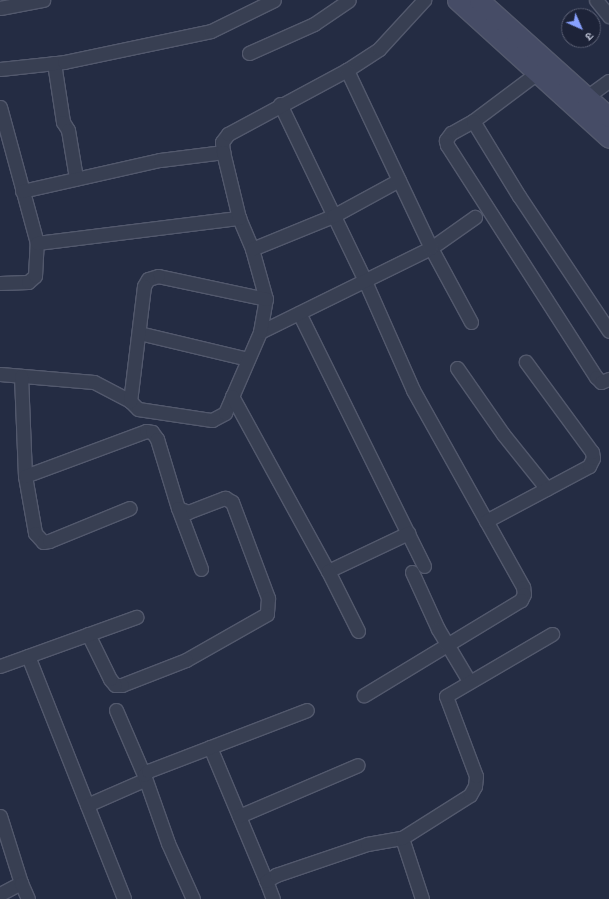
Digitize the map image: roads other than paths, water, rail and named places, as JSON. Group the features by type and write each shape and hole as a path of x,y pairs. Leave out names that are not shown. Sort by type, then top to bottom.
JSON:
{"main road":[{"path":"457,0 537,73 580,101 609,117"},
{"path":"479,0 580,101 609,138"}],"street":[{"path":"0,69 54,63 211,31 274,0"},
{"path":"249,53 314,24 349,0"},
{"path":"0,374 94,382 130,401 138,409 212,420 225,413 260,332 266,299 252,249 239,218 222,142 228,134 280,104 347,70 379,49 424,0"},
{"path":"596,0 609,16"},
{"path":"0,8 36,1"},
{"path":"54,63 63,122 68,130 76,178"},
{"path":"347,70 431,248 471,322"},
{"path":"537,73 473,121 451,133 446,140 447,145 596,377 601,382 609,379"},
{"path":"580,101 609,81"},
{"path":"280,104 365,281 412,390 523,587 524,594 521,600 364,695"},
{"path":"0,108 38,243 35,276 28,282 0,283"},
{"path":"473,121 519,196 609,331"},
{"path":"22,190 160,160 224,152"},
{"path":"252,249 333,216 399,180"},
{"path":"260,332 431,248 475,217"},
{"path":"38,243 239,218"},
{"path":"130,401 144,286 148,279 158,276 266,299"},
{"path":"299,313 424,566"},
{"path":"139,333 248,359"},
{"path":"486,521 589,466 593,458 592,452 526,362"},
{"path":"457,368 503,434 547,489"},
{"path":"21,376 25,476 35,533 43,542 50,542 130,508"},
{"path":"232,396 328,571 358,631"},
{"path":"25,476 146,431 152,432 157,439 178,508 201,569"},
{"path":"88,634 110,679 115,685 122,685 186,660 267,614 268,598 229,499 225,498 188,512 184,512 178,508"},
{"path":"328,571 408,533"},
{"path":"412,572 448,644 469,681"},
{"path":"0,666 136,617"},
{"path":"266,881 367,844 402,838 470,795 475,786 476,776 446,696 469,681 552,634"},
{"path":"28,656 124,899"},
{"path":"116,710 193,899"},
{"path":"86,804 144,778 148,771 307,710"},
{"path":"210,747 273,899"},
{"path":"239,816 358,765"},
{"path":"0,816 4,845 28,899"},
{"path":"402,838 422,899"},
{"path":"0,894 21,883"}]}
